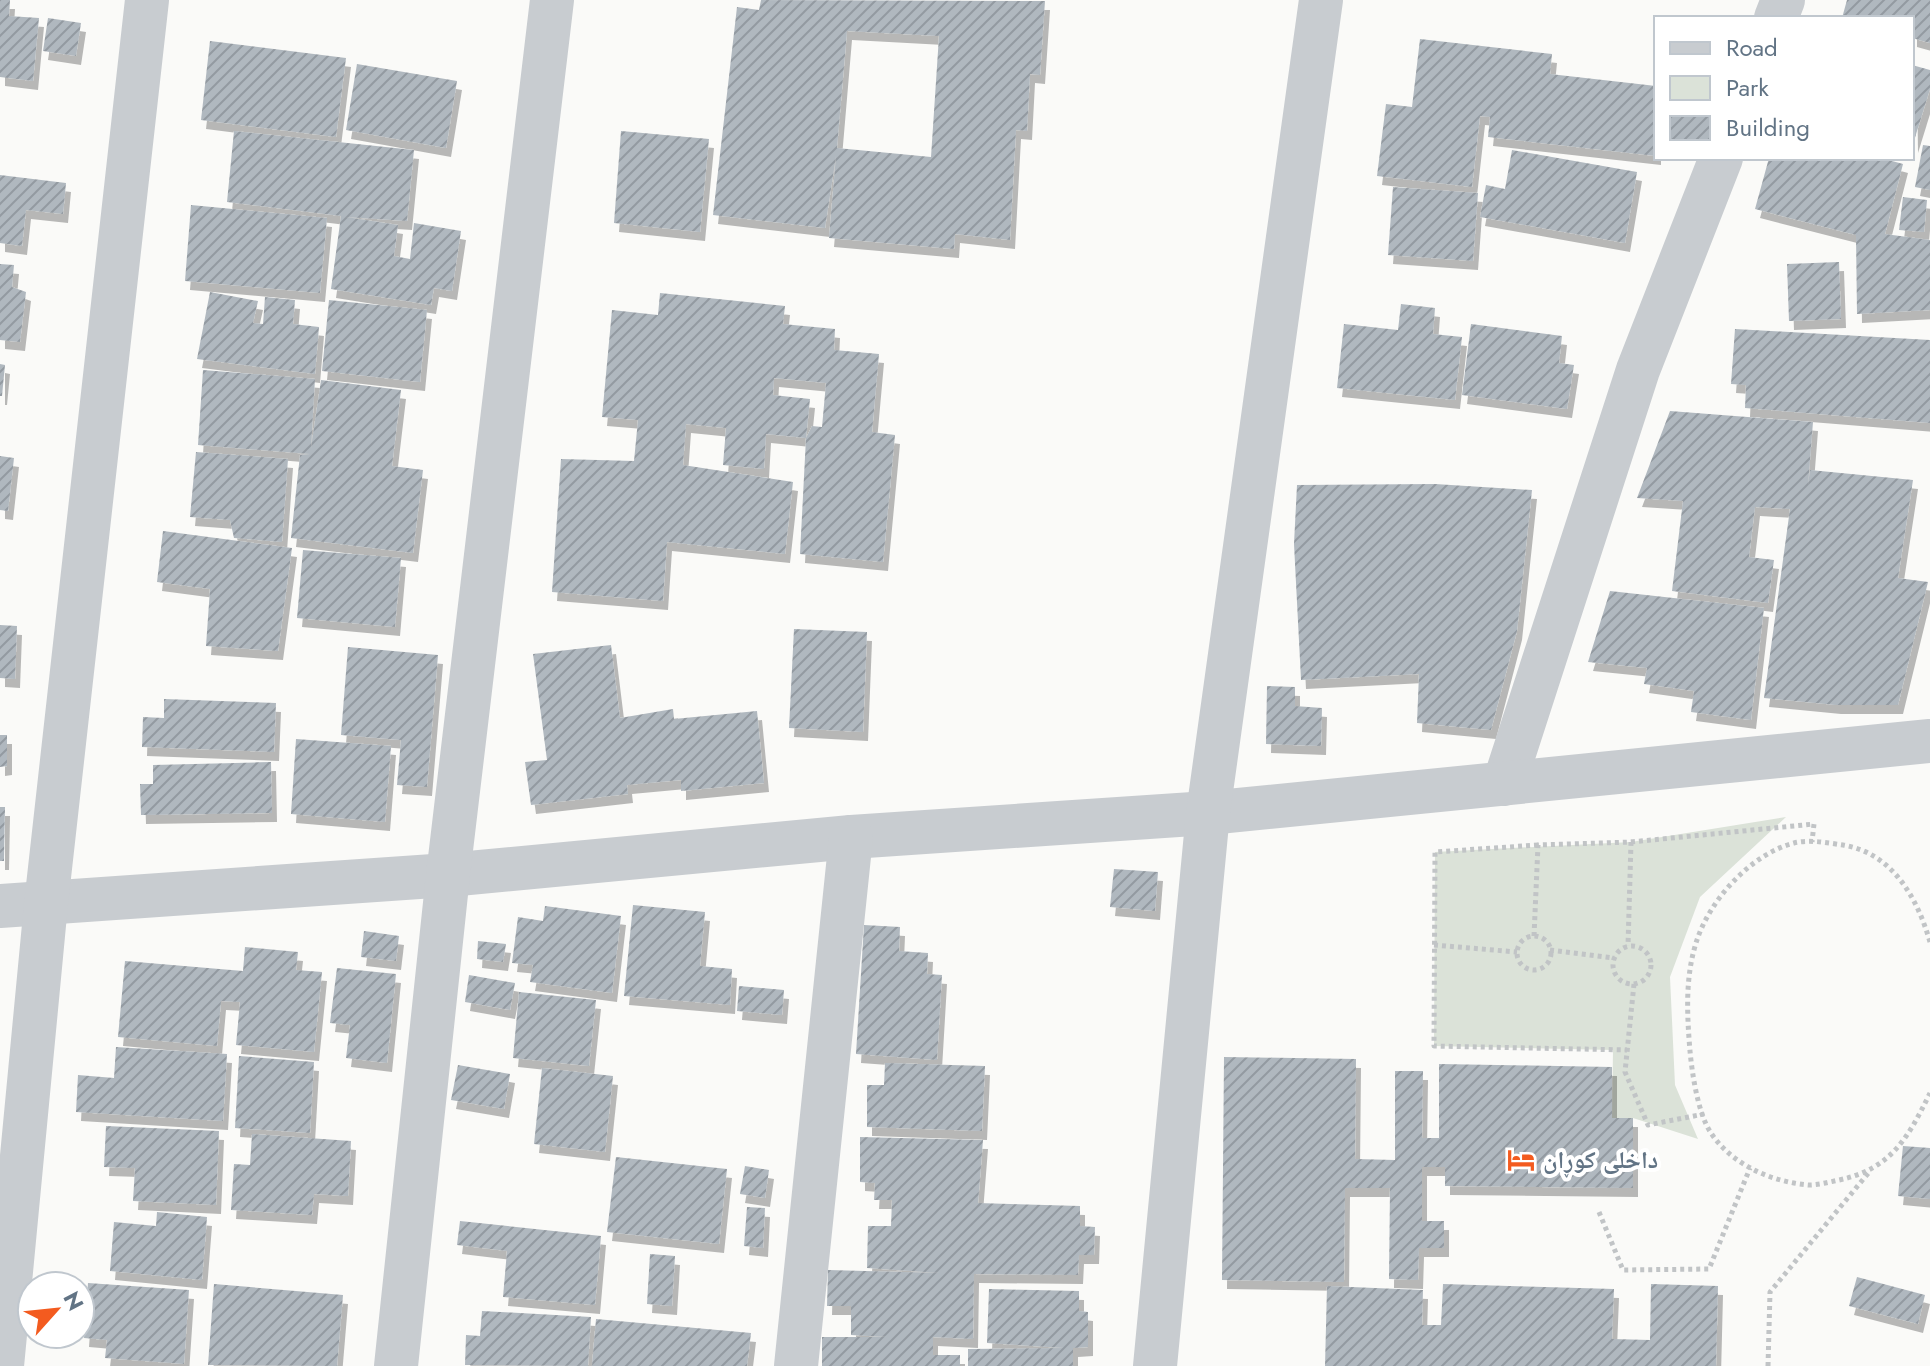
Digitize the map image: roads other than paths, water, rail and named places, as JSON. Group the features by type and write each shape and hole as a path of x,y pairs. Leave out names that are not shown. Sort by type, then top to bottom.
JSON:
{"street":[{"path":"2,1366 46,904 147,0"},
{"path":"396,1366 448,875 552,0"},
{"path":"1155,1366 1208,813 1321,0"},
{"path":"1504,784 1638,370 1720,160"},
{"path":"0,906 448,875 851,837 1208,813 1930,741"},
{"path":"796,1366 851,837"}],"place":[{"name":"داخلی کوڕان","path":"1521,1160"}]}
